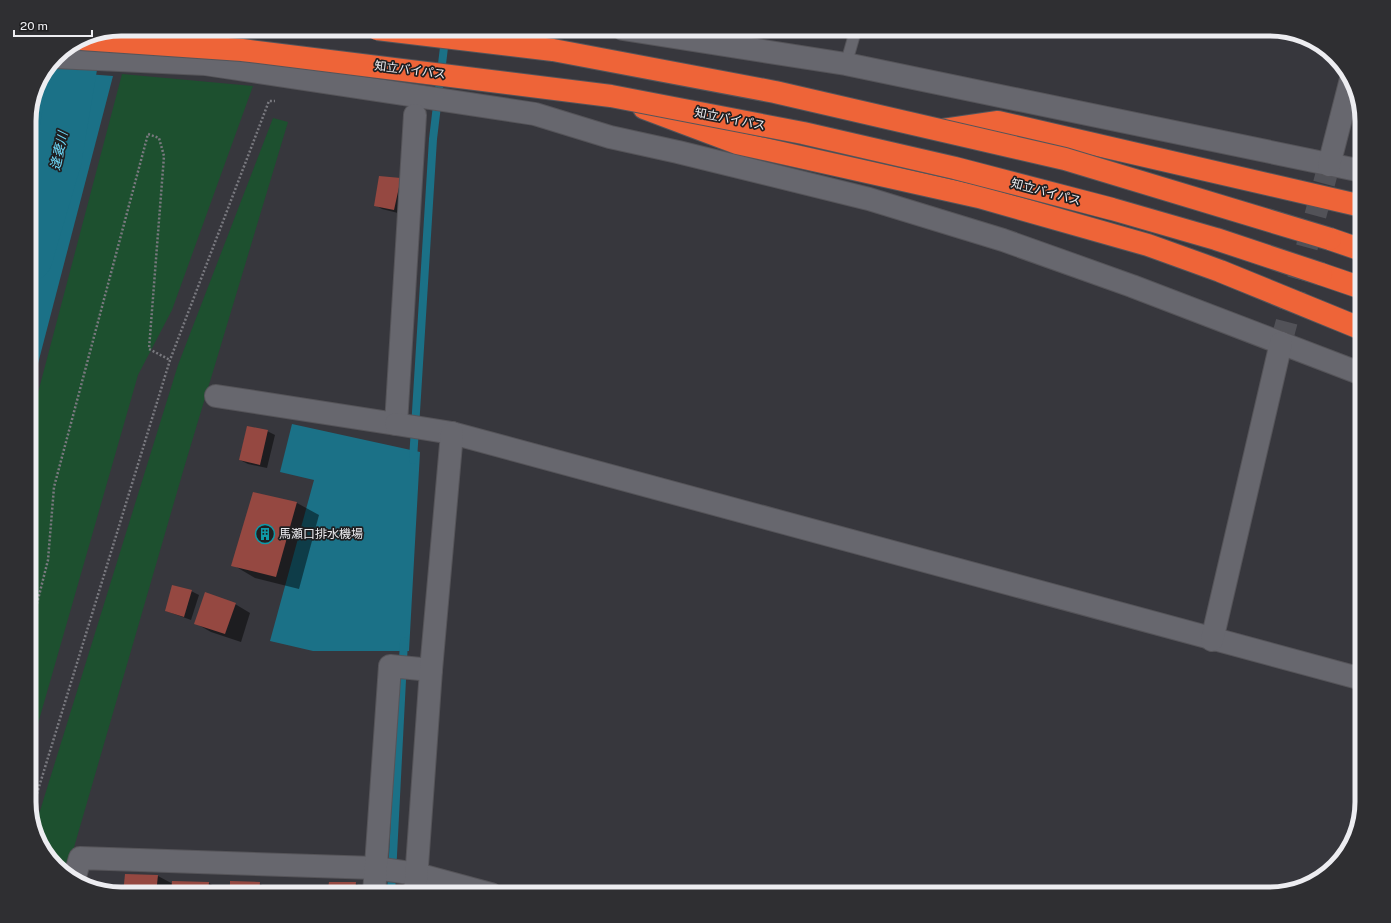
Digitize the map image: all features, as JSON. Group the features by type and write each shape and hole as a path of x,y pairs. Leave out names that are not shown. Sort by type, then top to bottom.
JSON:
{"highway":[{"path":"436,36 553,50 775,92 943,130 1065,159 1355,248"},
{"name":"知立バイパス","path":"96,40 242,50 611,96 803,133 955,168 1194,233 1355,286"},
{"path":"611,96 737,143 979,198 1148,245 1220,271 1355,327"},
{"path":"943,130 998,122 1355,204"}],"street":[{"path":"668,36 846,64 1355,170"},
{"path":"65,57 205,64 535,114 610,137 678,152 869,199 995,237 1132,286 1355,371"},
{"path":"1330,165 1349,88"},
{"path":"396,424 415,115"},
{"path":"1212,640 1282,343"},
{"path":"216,396 452,433 1212,640 1355,677"},
{"path":"416,884 431,670 452,433"},
{"path":"374,887 390,666 431,670"},
{"path":"76,874 80,858 375,868 416,884 438,887"}],"lane":[{"path":"846,64 854,36"}],"path":[{"path":"36,797 170,360 269,101 276,102"},
{"path":"36,607 48,560 54,487 148,134 159,138 164,156 149,349 170,360"}],"green space":[{"path":"122,74 253,86 172,310 138,375 36,731 36,400"},
{"path":"273,118 288,122 184,468 68,868 54,854 47,844 38,818 178,365"}],"water":[{"path":"52,71 113,76 36,371 36,116 39,99 42,89"},
{"path":"292,424 420,452 409,651 313,651 270,641 314,480 280,472"}],"building":[{"path":"379,176 401,178 394,210 374,206"},
{"path":"247,426 268,430 260,465 239,460"},
{"name":"馬瀬口排水機場","path":"253,492 297,502 276,577 231,566"},
{"path":"172,585 192,590 184,617 165,611"},
{"path":"205,592 236,603 225,634 194,624"},
{"path":"125,874 158,875 157,887 124,887"},
{"path":"172,881 209,882 209,887 172,887"},
{"path":"230,881 260,882 260,887 230,887"},
{"path":"329,882 356,882 356,887 328,887"},
{"path":"283,885 309,887 283,887"}],"waterway":[{"path":"413,460 433,139 445,39"},
{"name":"逢妻川","path":"36,234 58,160 77,48"},
{"path":"391,887 404,641"}],"tunnel":[{"path":"1281,343 1329,165"}],"place":[{"name":"馬瀬口排水機場","path":"265,534"}]}
